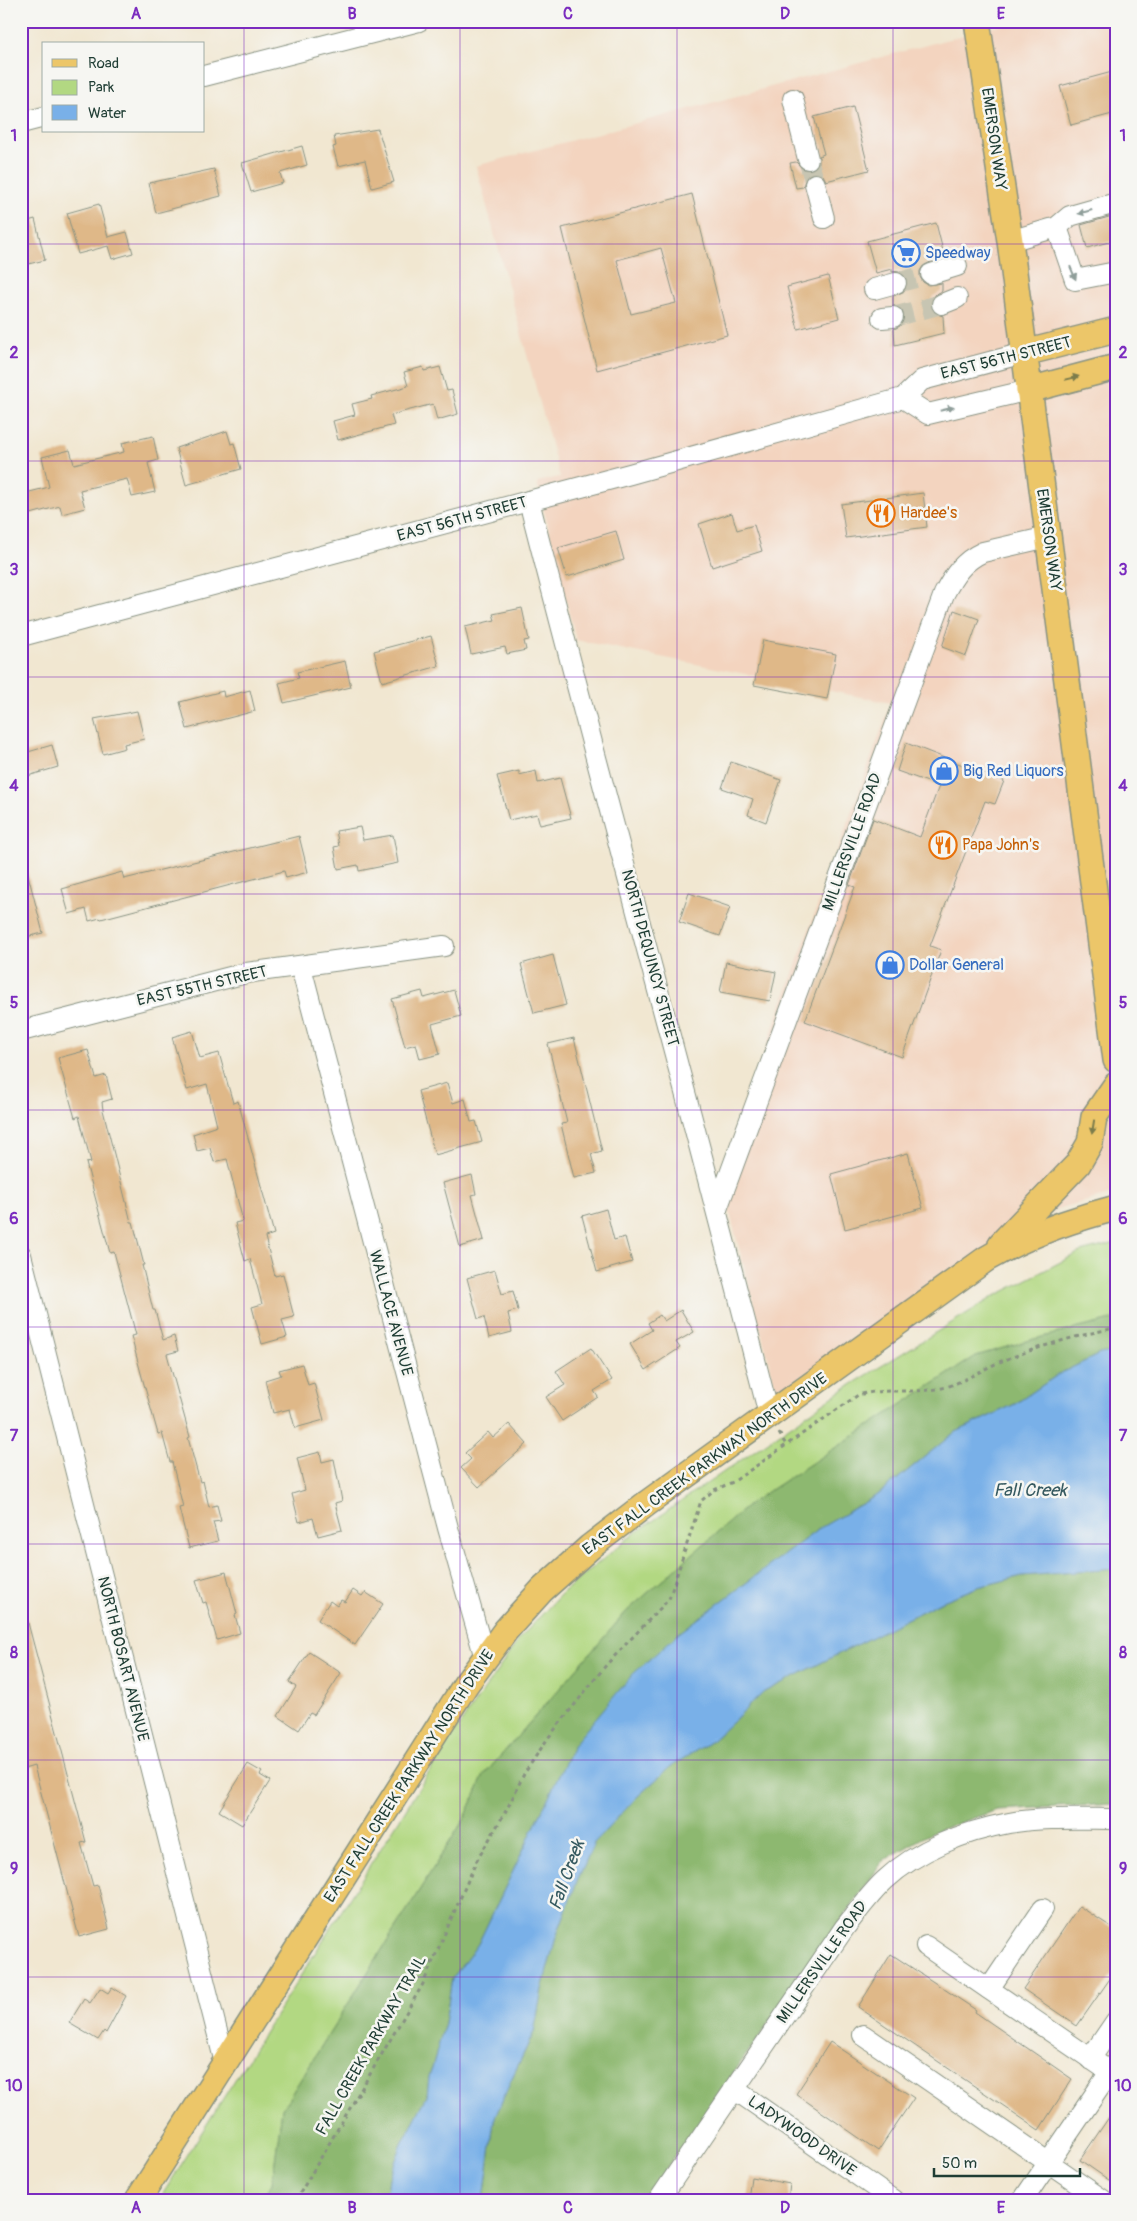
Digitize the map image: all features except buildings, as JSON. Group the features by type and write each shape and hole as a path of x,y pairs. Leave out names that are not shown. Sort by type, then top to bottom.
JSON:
{"main road":[{"name":"EMERSON WAY","path":"977,21 1010,240 1116,1060"},
{"name":"EAST 56TH STREET","path":"1024,353 1116,330"},
{"path":"1029,390 1116,367"},
{"path":"987,1258 1078,1164 1090,1143 1094,1117 1116,1085"},
{"name":"EAST FALL CREEK PARKWAY NORTH DRIVE","path":"138,2200 466,1684 506,1630 542,1590 624,1520 987,1258 1038,1232 1078,1217 1116,1208"}],"street":[{"path":"205,76 414,22"},
{"path":"793,99 808,159"},
{"path":"21,123 42,118"},
{"path":"815,184 824,218"},
{"path":"1010,240 1057,227 1070,216 1116,203"},
{"path":"1057,227 1075,280 1116,272"},
{"path":"931,274 957,266"},
{"path":"874,289 896,283"},
{"name":"EAST 56TH STREET","path":"21,636 530,501 903,398 922,380 1024,353"},
{"path":"903,398 928,414 1029,390"},
{"name":"NORTH DEQUINCY STREET","path":"530,501 570,659 717,1209 769,1415"},
{"name":"MILLERSVILLE ROAD","path":"717,1209 944,594 958,570 974,556 983,552 1048,537"},
{"name":"EAST 55TH STREET","path":"21,1031 246,974 444,946"},
{"name":"WALLACE AVENUE","path":"301,967 440,1499 485,1658"},
{"name":"NORTH BOSART AVENUE","path":"21,1255 225,2062"},
{"name":"MILLERSVILLE ROAD","path":"659,2200 860,1907 900,1868 932,1849 974,1831 1010,1823 1116,1819"},
{"path":"990,1990 1043,1909"},
{"path":"926,1946 1113,2074 1022,2200"},
{"path":"1090,2059 1116,2021"},
{"path":"863,2035 1103,2200"},
{"name":"LADYWOOD DRIVE","path":"734,2089 893,2200"}],"path":[{"name":"FALL CREEK PARKWAY TRAIL","path":"296,2200 423,1984 476,1862 507,1809 524,1774 548,1738 607,1664 669,1599 701,1501 714,1490 733,1482 858,1394 873,1391 935,1390 949,1386 1002,1361 1085,1334 1116,1328"}],"shaded area":[{"path":"1016,21 1116,21 1116,1193 1057,1209 777,1392 720,1175 891,703 576,640 537,482 560,477 476,166"}],"green space":[{"path":"1116,1243 1116,1319 1034,1339 976,1356 752,1502 627,1611 484,1775 466,1816 282,2109 272,2184 262,2200 159,2200 450,1739 520,1638 562,1593 631,1536 841,1391 995,1296 1080,1252"},
{"path":"1116,1319 1116,1351 1100,1354 1059,1374 1015,1404 954,1433 879,1494 820,1528 679,1633 574,1744 478,1944 452,1979 445,2023 429,2078 427,2096 402,2144 389,2178 386,2200 262,2200 272,2183 282,2109 466,1816 484,1775 627,1611 752,1502 976,1356 1034,1339"},
{"path":"1116,1569 1116,1804 997,1810 931,1833 883,1861 644,2200 484,2200 494,2120 534,2032 542,1989 556,1937 577,1881 594,1843 637,1797 670,1767 713,1740 764,1692 938,1603 978,1587 1022,1576"}],"water":[{"name":"Fall Creek","path":"1116,1351 1116,1569 1022,1576 978,1587 938,1603 764,1692 713,1740 670,1767 637,1797 594,1843 577,1881 556,1937 542,1989 534,2032 494,2120 484,2200 386,2200 389,2178 402,2144 427,2096 429,2078 445,2023 452,1979 478,1944 574,1744 633,1674 679,1633 820,1528 879,1494 954,1433 1015,1404 1059,1374 1100,1354"}],"tunnel":[{"path":"808,159 815,184"},
{"path":"896,283 931,274"},
{"path":"893,317 942,304"}],"place":[{"name":"Speedway","path":"906,253"},
{"name":"Hardee's","path":"881,513"},
{"name":"Big Red Liquors","path":"944,771"},
{"name":"Papa John's","path":"943,845"},
{"name":"Dollar General","path":"890,965"}]}
